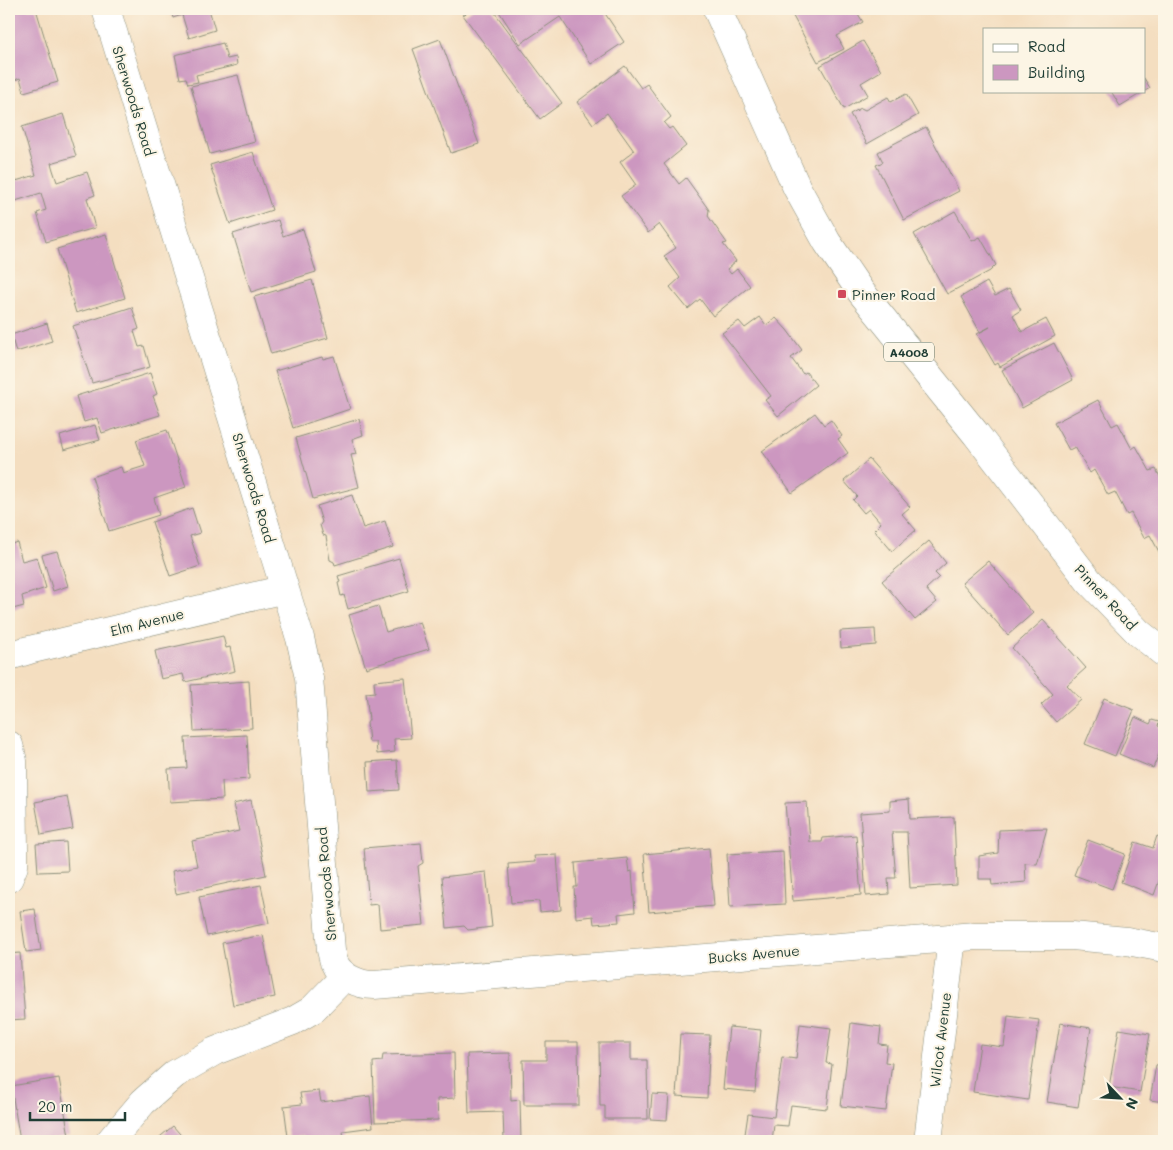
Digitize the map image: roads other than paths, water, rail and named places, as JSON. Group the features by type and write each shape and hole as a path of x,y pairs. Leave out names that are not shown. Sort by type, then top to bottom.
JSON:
{"street":[{"name":"Sherwoods Road","path":"106,9 300,638 309,678 331,950 334,962 345,976"},
{"name":"Pinner Road","path":"717,9 797,188 827,242 861,292 976,434 1088,582 1139,633 1164,653"},
{"name":"Elm Avenue","path":"9,656 285,589"},
{"path":"9,745 12,761 14,851 14,866 9,878"},
{"name":"Bucks Avenue","path":"345,976 365,985 374,985 975,936 1072,936 1127,941 1164,948"},
{"name":"Wilcot Avenue","path":"928,1141 952,938"},
{"path":"110,1141 143,1102 175,1074 214,1051 293,1021 312,1010 345,976"}],"place":[{"name":"Pinner Road","path":"842,294"}]}
